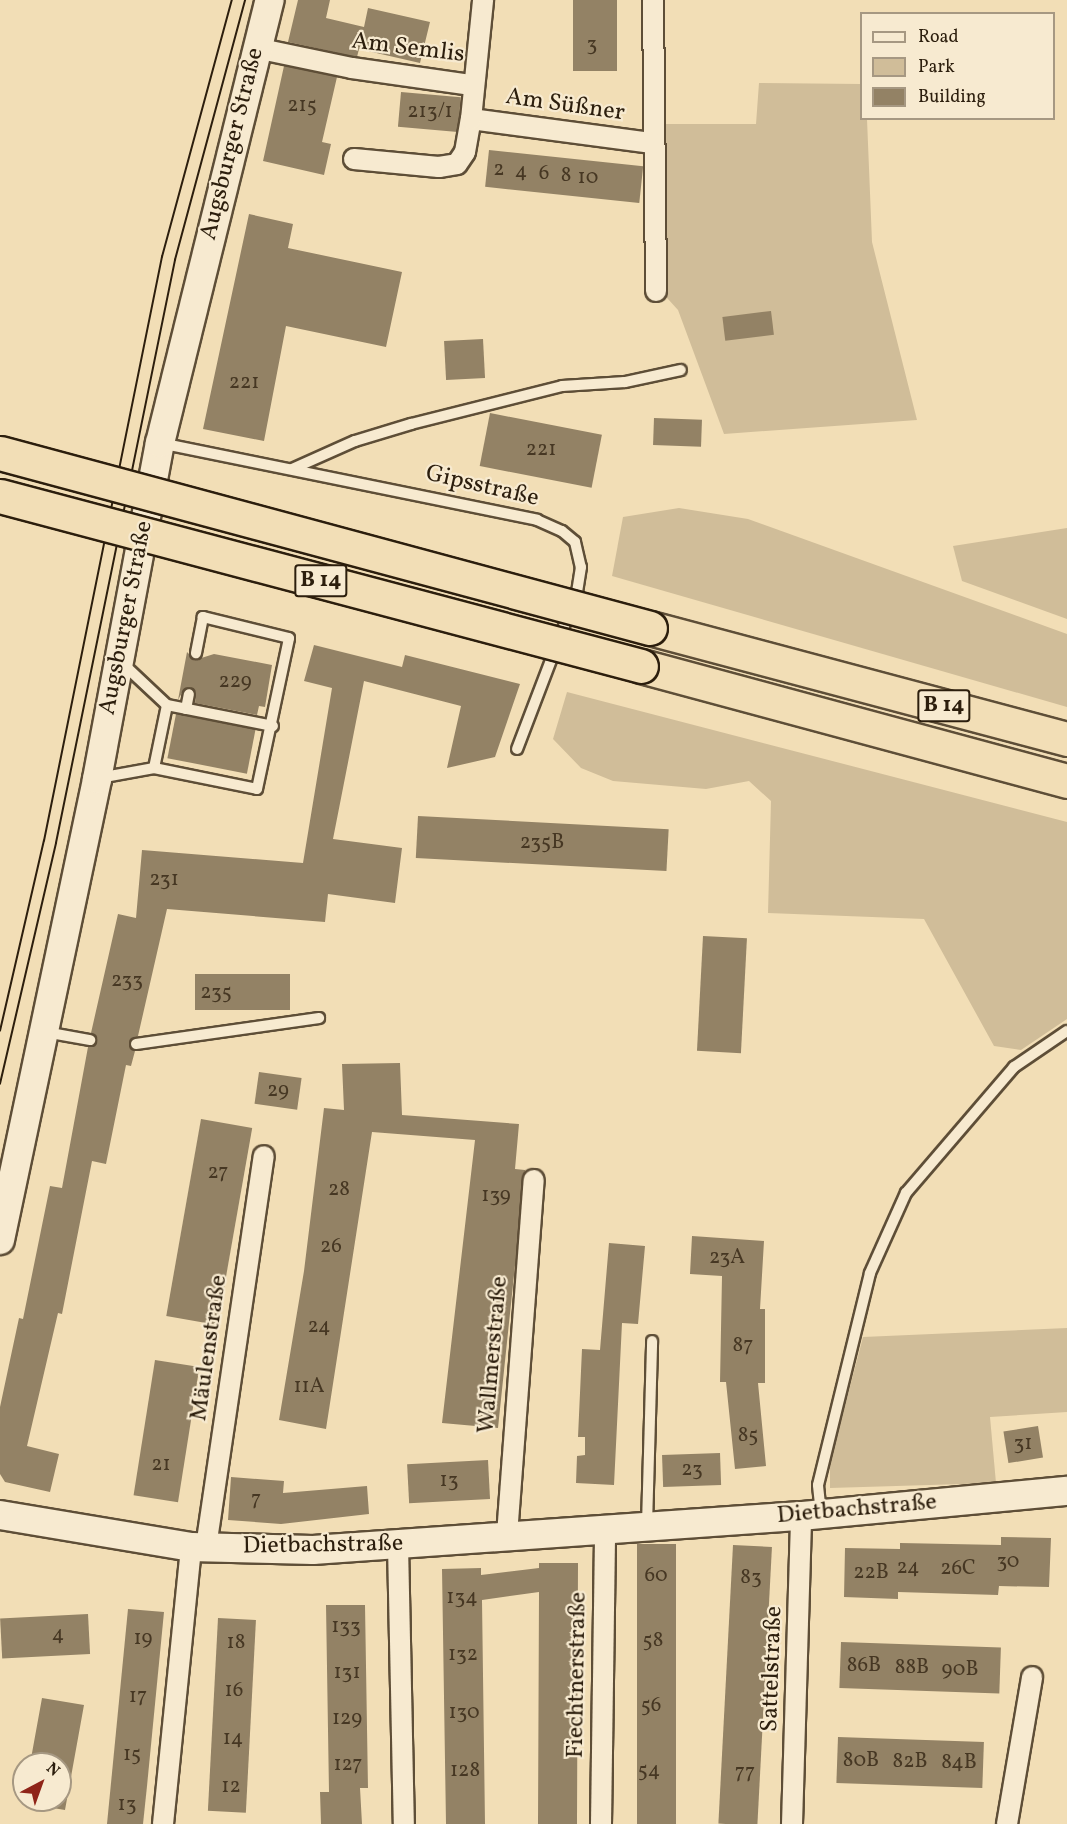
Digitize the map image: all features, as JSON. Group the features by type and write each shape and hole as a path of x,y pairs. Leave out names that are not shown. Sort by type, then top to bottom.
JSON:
{"highway":[{"name":"B 14","path":"0,453 1067,739"},
{"name":"B 14","path":"0,496 1067,781"}],"main road":[{"name":"Augsburger Straße","path":"0,1240 97,779 160,443 256,48 270,0"},
{"name":"Dietbachstraße","path":"0,1515 198,1547 313,1550 811,1515 1067,1491"}],"street":[{"name":"Am Semlis","path":"256,48 352,68 472,85 483,0"},
{"name":"Am Süßner","path":"653,0 652,143 656,291"},
{"name":"Am Süßner","path":"354,159 439,167 457,164 465,152 471,119 472,85"},
{"name":"Am Süßner","path":"471,119 652,143"},
{"name":"Mäulenstraße","path":"163,1824 198,1547 264,1156"},
{"name":"Wallmerstraße","path":"507,1535 534,1180"},
{"name":"Sattelstraße","path":"792,1824 811,1515"},
{"name":"Fiechtnerstraße","path":"601,1824 604,1528"},
{"path":"398,1545 404,1824"},
{"path":"1007,1824 1032,1677"}],"lane":[{"path":"292,470 355,441 421,421 562,386 625,382 681,370"},
{"name":"Gipsstraße","path":"160,443 537,520 562,531 575,542 581,567 577,592 517,749"},
{"path":"97,779 154,768 257,789 273,726 289,638 203,617 196,653"},
{"path":"119,660 167,705 273,726"},
{"path":"186,709 189,694"},
{"path":"154,768 167,705"},
{"path":"136,1044 319,1018"},
{"path":"811,1515 870,1273 906,1193 1014,1067 1067,1031"},
{"path":"45,1032 90,1040"},
{"path":"647,1525 652,1341"}],"green space":[{"path":"759,83 860,84 860,120 867,120 872,242 917,420 724,434 678,310 658,288 659,124 756,124"},
{"path":"679,508 748,519 1067,634 1067,707 612,576 623,517"},
{"path":"1067,528 1067,619 962,581 953,546"},
{"path":"567,692 1067,822 1067,1019 1021,1050 994,1046 924,919 768,913 771,801 749,781 706,789 613,781 581,768 553,739"},
{"path":"1067,1328 1067,1412 990,1417 996,1483 830,1488 830,1463 863,1337"}],"building":[{"path":"298,0 330,0 326,18 364,27 368,8 430,22 420,63 359,49 357,57 288,42"},
{"path":"573,0 617,0 617,71 573,71"},
{"path":"284,66 337,77 322,142 331,144 324,175 263,161"},
{"path":"401,92 461,97 458,132 398,127"},
{"path":"489,150 643,166 639,203 485,187"},
{"path":"249,214 293,224 288,248 402,272 386,347 286,326 264,441 203,429"},
{"path":"771,311 774,335 725,341 722,317"},
{"path":"483,339 485,378 446,380 444,341"},
{"path":"490,413 602,435 592,488 480,466"},
{"path":"654,418 702,420 701,447 653,445"},
{"path":"314,645 402,667 405,655 520,684 495,757 447,768 461,706 364,681 333,839 402,848 395,903 328,894 325,922 167,909 138,1036 129,1042 135,1051 131,1066 126,1065 106,1164 92,1161 62,1314 58,1313 27,1446 59,1454 50,1492 5,1482 0,1474 0,1407 19,1318 23,1319 50,1186 62,1188 88,1047 97,1042 91,1033 118,914 136,918 142,850 303,863 332,688 304,681"},
{"path":"187,652 195,660 214,654 272,665 265,707 259,706 257,715 195,703 196,692 190,687 184,689 178,700"},
{"path":"176,714 256,729 247,774 167,758"},
{"path":"418,816 669,829 666,871 416,858"},
{"path":"703,936 747,938 741,1053 697,1051"},
{"path":"195,974 290,974 290,1010 195,1010"},
{"path":"400,1063 402,1115 519,1124 515,1169 525,1170 498,1428 442,1423 475,1140 372,1132 326,1429 279,1420 304,1271 324,1108 344,1110 342,1064"},
{"path":"259,1072 302,1078 297,1110 255,1104"},
{"path":"201,1119 252,1128 217,1325 166,1316"},
{"path":"692,1236 764,1241 760,1309 765,1309 765,1383 758,1383 766,1466 735,1469 726,1382 720,1382 722,1276 690,1274"},
{"path":"609,1243 645,1246 638,1324 622,1323 614,1485 576,1483 577,1456 585,1455 585,1437 578,1437 582,1349 600,1350"},
{"path":"155,1360 199,1367 178,1502 134,1495"},
{"path":"1038,1426 1043,1458 1008,1463 1003,1431"},
{"path":"720,1453 721,1485 663,1487 662,1455"},
{"path":"488,1460 490,1499 409,1503 407,1464"},
{"path":"231,1477 284,1481 283,1493 367,1486 369,1514 281,1524 228,1520"},
{"path":"1001,1537 1051,1538 1049,1587 999,1586 998,1595 898,1592 898,1599 844,1597 845,1548 900,1549 900,1543 1001,1545"},
{"path":"637,1544 676,1544 676,1824 637,1824"},
{"path":"733,1545 772,1547 757,1824 718,1824"},
{"path":"539,1563 578,1563 577,1824 538,1824 539,1592 482,1600 485,1824 446,1824 442,1569 481,1568 481,1575 539,1568"},
{"path":"326,1605 365,1605 368,1788 360,1788 362,1824 321,1824 320,1792 329,1792"},
{"path":"128,1609 164,1612 143,1824 107,1824"},
{"path":"88,1614 90,1654 2,1659 0,1619"},
{"path":"218,1618 256,1620 246,1813 208,1811"},
{"path":"841,1642 1001,1648 999,1694 839,1688"},
{"path":"42,1698 84,1705 72,1771 72,1752 32,1752"},
{"path":"838,1737 984,1742 982,1788 836,1783"}],"tram line":[{"path":"0,1031 44,841 162,257 232,0"},
{"path":"0,1084 56,843 175,260 245,0"}]}
